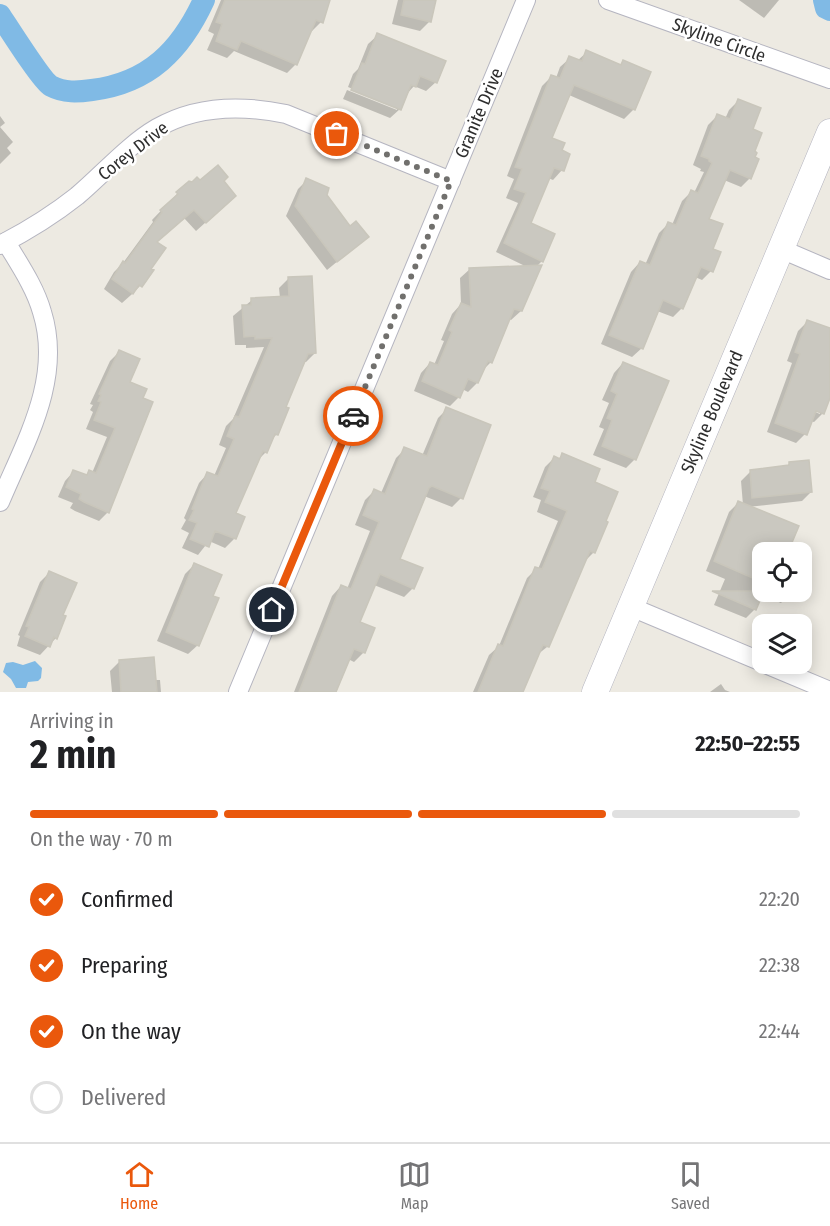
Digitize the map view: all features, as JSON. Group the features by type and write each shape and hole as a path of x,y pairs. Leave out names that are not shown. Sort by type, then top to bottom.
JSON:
{"street":[{"name":"Granite Drive","path":"238,692 526,0"},
{"name":"Skyline Circle","path":"608,0 830,79"},
{"name":"Corey Drive","path":"3,243 30,230 75,197 156,129 178,118 221,108 264,109 286,114 451,181"},
{"name":"Skyline Boulevard","path":"595,692 830,132"},
{"path":"0,502 43,397 48,353 42,311 23,270 3,243"},
{"path":"781,249 830,270"},
{"path":"631,607 752,658"},
{"path":"789,674 830,691"}],"water":[{"path":"35,661 42,668 41,678 38,681 28,682 26,688 16,688 3,672 6,663 13,662 23,665"}],"building":[{"path":"225,0 330,0 323,23 316,20 297,65 241,41 237,50 216,41 222,24 216,22"},
{"path":"404,0 436,0 431,22 401,15"},
{"path":"377,33 446,61 437,83 420,76 416,87 411,85 401,110 351,90 362,63 365,64"},
{"path":"586,50 621,65 623,60 651,72 635,110 574,85 552,138 565,143 562,150 570,154 564,171 554,168 531,223 555,234 543,262 504,243 526,193 514,189 522,169 515,167 551,75 560,78 569,56 582,61"},
{"path":"738,99 761,108 753,129 762,133 755,151 757,153 755,157 759,159 751,179 730,170 709,219 723,224 713,249 721,252 713,272 701,267 683,309 663,300 643,349 609,335 640,261 650,265 668,222 676,225 691,190 698,193 712,163 701,156 717,114 730,119"},
{"path":"218,165 228,177 224,181 236,196 206,223 194,210 157,242 166,248 142,287 139,285 133,294 112,279 123,261 125,263 162,212 160,210 178,194 176,192 197,177 200,180"},
{"path":"306,178 329,188 327,195 350,226 356,221 369,237 337,262 295,206"},
{"path":"542,265 522,311 514,309 492,363 488,361 478,383 468,379 460,398 422,381 430,362 438,365 452,332 449,330 461,303 471,307 469,268"},
{"path":"312,276 316,353 308,354 286,407 289,408 278,435 275,434 267,453 263,451 236,513 245,517 236,539 215,531 209,547 190,539 197,523 189,520 207,472 218,476 234,439 227,436 235,416 239,417 272,338 244,337 242,305 251,305 251,298 289,296 288,277"},
{"path":"807,320 830,328 830,398 824,414 816,411 807,435 775,423 800,354 795,352"},
{"path":"119,350 140,359 130,382 147,389 143,398 153,402 109,513 79,499 81,494 66,487 73,470 87,475 89,470 96,473 115,428 94,420 101,402 98,401 101,395 99,394"},
{"path":"623,362 669,381 636,460 602,446 612,420 607,418 617,394 611,391"},
{"path":"446,407 491,425 463,499 432,486 429,488 400,559 423,568 414,589 380,574 360,622 375,628 365,653 354,649 336,692 299,692 341,585 351,589 379,522 363,515 374,489 385,494 404,447 427,456"},
{"path":"562,453 600,469 595,482 618,492 606,521 608,522 595,553 590,551 549,647 543,645 523,692 478,692 498,644 503,646 535,567 542,569 567,511 545,502 550,491 541,488 554,456 560,459"},
{"path":"809,460 812,492 752,498 750,470"},
{"path":"738,501 799,526 792,542 752,542 752,578 714,561"},
{"path":"194,563 222,575 213,596 219,598 199,646 166,632"},
{"path":"49,571 77,583 63,615 66,616 57,639 54,637 50,647 25,636 29,627 26,626"},
{"path":"712,591 752,591 752,602 759,602 756,610"},
{"path":"154,657 157,692 121,692 119,660"}],"waterway":[{"path":"0,15 33,65 51,86 61,90 82,91 112,86 130,80 161,61 185,34 204,0"},
{"path":"824,0 826,8 830,10"}],"way so far":[{"path":"337,134 451,181 353,416"}],"route":[{"path":"272,610 353,416"}]}
